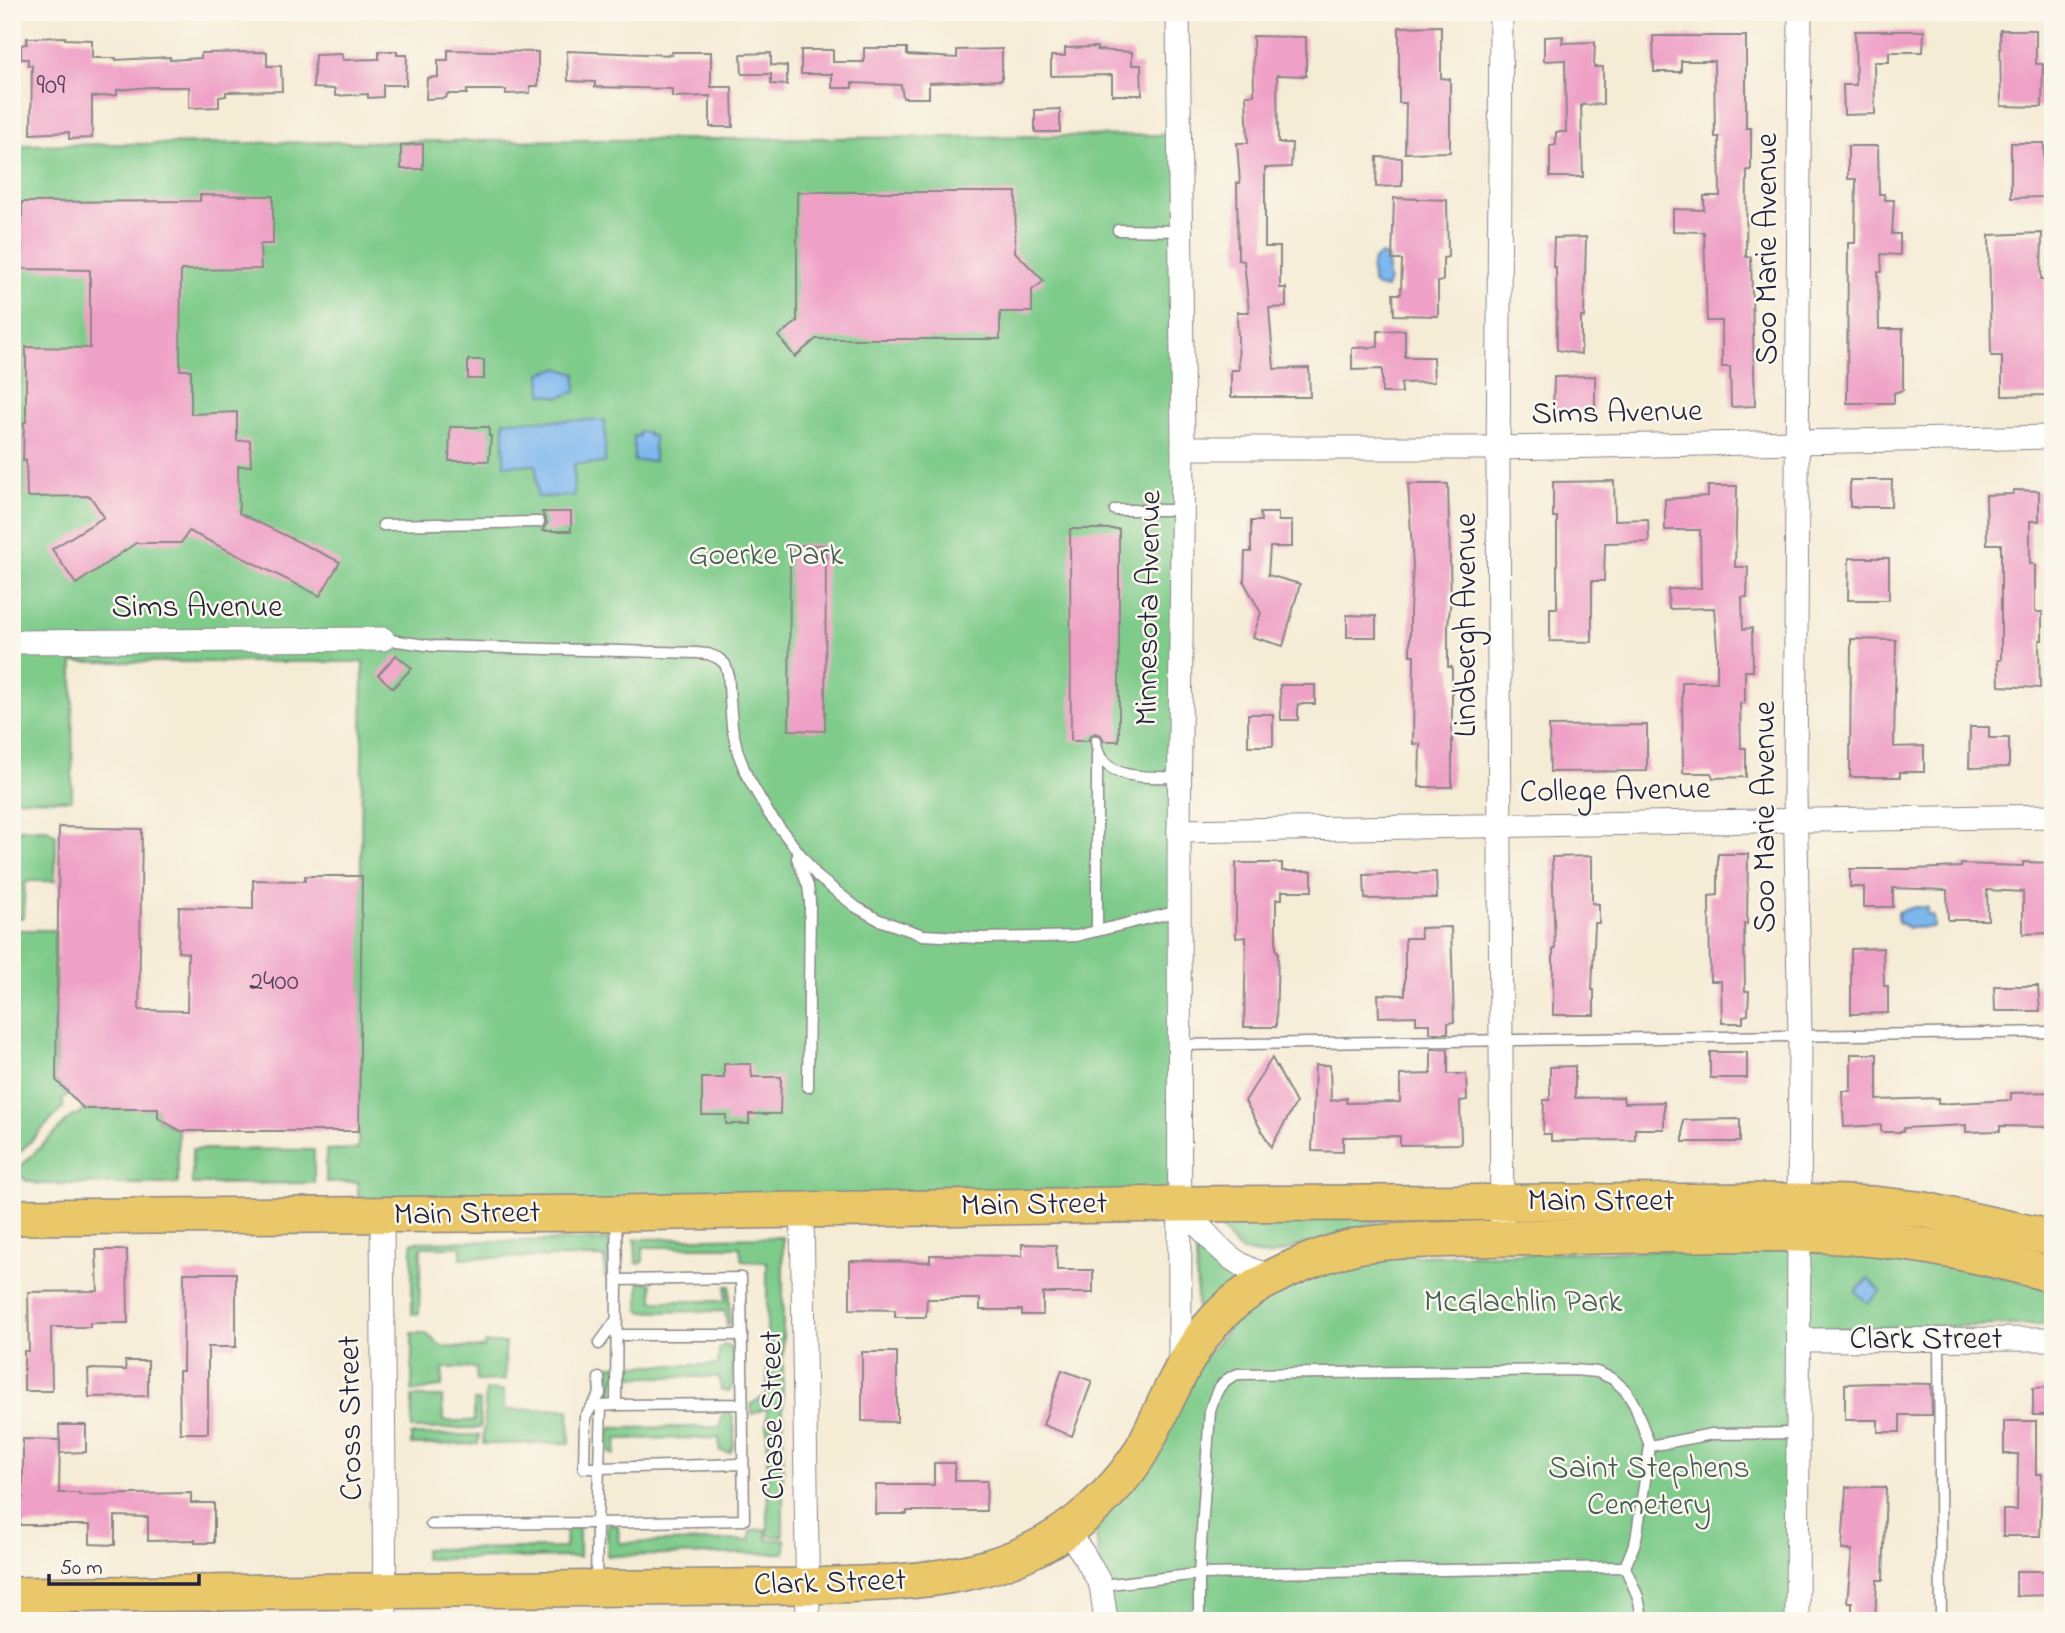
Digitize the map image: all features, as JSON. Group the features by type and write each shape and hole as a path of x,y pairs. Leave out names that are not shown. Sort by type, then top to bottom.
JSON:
{"main road":[{"name":"Main Street","path":"12,1217 382,1216 1179,1203 1502,1203 1798,1217 1871,1203 1925,1210 2053,1238"},
{"name":"Clark Street","path":"12,1595 385,1605 597,1588 876,1584 950,1577 988,1569 1030,1554 1068,1532 1101,1501 1142,1450 1180,1373 1202,1336 1218,1316 1240,1298 1278,1276 1334,1253 1378,1242 1502,1238 1798,1217"},
{"path":"1798,1217 1849,1237 1923,1246 2053,1275"}],"street":[{"name":"Minnesota Avenue","path":"1178,12 1183,448 1179,831 1180,1373"},
{"name":"Lindbergh Avenue","path":"1501,12 1498,448 1502,1238"},
{"name":"Soo Marie Avenue","path":"1797,1621 1800,1034 1795,820 1800,12"},
{"name":"Sims Avenue","path":"1183,448 1498,448 2053,438"},
{"name":"Sims Avenue","path":"12,642 383,639"},
{"name":"College Avenue","path":"1179,831 2053,816"},
{"path":"1179,1203 1222,1251 1239,1264 1254,1273 1278,1276"},
{"name":"Chase Street","path":"802,1209 808,1621"},
{"name":"Cross Street","path":"382,1216 385,1605"},
{"name":"Clark Street","path":"1800,1340 2053,1339"},
{"path":"1068,1532 1101,1585 1106,1621"}],"lane":[{"path":"1118,230 1180,231"},
{"path":"1115,510 1182,510"},
{"path":"383,525 539,522"},
{"path":"383,639 433,646 696,653 718,658 725,664 728,673 732,727 738,753 758,797 818,877 863,912 899,929 923,935 979,938 1065,936 1179,911"},
{"path":"1096,741 1097,931"},
{"path":"1097,754 1104,764 1127,775 1180,777"},
{"path":"786,836 804,872 810,901 808,1087"},
{"path":"1179,1045 2053,1032"},
{"path":"616,1213 616,1405"},
{"path":"431,1524 597,1524 744,1520 741,1278 617,1280"},
{"path":"599,1344 617,1319"},
{"path":"617,1335 742,1335"},
{"path":"1939,1340 1941,1621"},
{"path":"1199,1621 1199,1574 1210,1411 1214,1395 1229,1377 1238,1374 1574,1370 1597,1372 1613,1379 1626,1391 1635,1406 1650,1446 1636,1540 1625,1567 1638,1597 1643,1621"},
{"path":"599,1378 600,1394 585,1417 584,1468 743,1464"},
{"path":"597,1588 601,1406 741,1404"},
{"path":"1650,1446 1712,1434 1799,1433"},
{"path":"1101,1585 1199,1574 1625,1567"}],"green space":[{"name":"Goerke Park","path":"1179,135 1179,1204 358,1214 358,1182 326,1182 326,1150 358,1149 363,662 73,662 72,800 12,799 12,145"},
{"path":"12,829 47,829 56,835 55,881 29,881 25,884 23,918 12,918"},
{"path":"12,930 55,930 56,1080 68,1093 63,1100 63,1108 12,1160"},
{"path":"84,1109 158,1109 158,1119 178,1130 178,1184 39,1184 25,1180 16,1171 72,1116 80,1114"},
{"path":"192,1149 314,1150 314,1183 192,1184"},
{"path":"1393,1218 1269,1256 1242,1251 1233,1244 1216,1220"},
{"path":"1196,1232 1239,1276 1237,1281 1200,1313 1197,1313"},
{"path":"783,1237 783,1536 768,1536 767,1408 752,1414 751,1404 767,1395 767,1262 742,1261 740,1247 643,1247 643,1262 638,1264 635,1239"},
{"path":"611,1240 608,1255 609,1277 605,1277 604,1257 461,1258 461,1247 421,1247 419,1314 412,1314 412,1242"},
{"name":"Saint Stephens Cemetery","path":"1765,1248 1917,1259 2053,1288 2053,1324 1825,1329 1819,1326 1800,1352 1797,1621 1108,1621 1094,1521 1171,1398 1234,1322 1285,1286 1375,1257"},
{"path":"641,1280 652,1284 653,1301 725,1301 726,1286 730,1286 730,1324 727,1325 725,1311 642,1312 639,1309"},
{"path":"412,1333 425,1333 443,1347 484,1348 485,1343 505,1343 505,1380 476,1381 476,1368 443,1368 442,1387 412,1391"},
{"path":"724,1345 730,1346 733,1353 732,1387 729,1392 721,1390 719,1377 615,1377 613,1393 607,1392 607,1368 610,1365 718,1365 719,1350"},
{"path":"486,1390 504,1391 504,1410 569,1409 570,1443 483,1444"},
{"path":"412,1397 442,1397 443,1421 474,1421 474,1401 480,1401 480,1428 412,1429"},
{"path":"729,1410 734,1432 730,1453 720,1451 719,1438 617,1439 615,1455 609,1453 611,1428 720,1427 723,1411"},
{"path":"411,1435 479,1435 478,1444 411,1445"},
{"path":"609,1523 618,1526 619,1543 750,1540 751,1530 766,1529 767,1540 785,1539 785,1553 607,1556"},
{"path":"566,1526 579,1527 579,1557 424,1559 424,1549 565,1548"}],"water":[{"path":"1380,255 1388,260 1389,281 1386,288 1377,287 1372,279 1372,263"},
{"path":"558,368 576,374 576,392 559,397 542,394 541,373"},
{"path":"605,420 605,463 574,464 574,496 537,497 536,465 504,465 504,421"},
{"path":"639,432 648,432 648,436 654,436 654,461 634,461 634,436 639,436"},
{"path":"1927,907 1927,915 1933,915 1934,927 1909,928 1898,922 1898,912"},
{"path":"1868,1279 1881,1291 1868,1303 1855,1292"}],"building":[{"path":"1441,26 1441,78 1450,79 1450,152 1405,153 1406,103 1399,103 1399,27"},
{"path":"2000,30 2036,30 2036,64 2043,64 2042,107 2001,106"},
{"path":"1855,31 1924,31 1923,52 1889,52 1889,62 1874,62 1875,114 1844,115 1843,85 1856,85"},
{"path":"1253,36 1306,37 1306,76 1277,75 1278,143 1292,143 1291,167 1265,168 1265,247 1280,247 1280,288 1286,288 1286,307 1269,308 1274,369 1309,368 1310,397 1231,397 1231,370 1239,370 1237,312 1249,312 1244,261 1238,260 1237,183 1240,183 1237,143 1248,143 1246,95 1254,95"},
{"path":"1563,36 1562,43 1595,42 1594,67 1603,67 1603,104 1581,105 1583,177 1550,177 1550,146 1556,145 1556,132 1566,132 1565,60 1544,61 1544,37"},
{"path":"1653,36 1746,36 1746,128 1751,128 1751,170 1747,170 1746,257 1751,257 1755,406 1731,407 1730,367 1722,367 1722,321 1707,321 1704,232 1673,231 1673,209 1704,210 1704,196 1720,196 1719,137 1715,137 1714,61 1681,61 1681,72 1654,72"},
{"path":"65,37 92,40 92,58 116,60 170,57 170,60 201,58 201,53 267,52 267,66 281,66 282,91 226,92 226,96 219,97 219,107 189,108 189,87 117,90 117,95 92,97 92,138 69,139 69,132 31,134 32,65 28,65 28,59 21,59 21,45 27,44 27,38"},
{"path":"1097,47 1097,50 1132,52 1132,65 1141,65 1142,95 1112,95 1112,75 1051,76 1051,56 1065,56 1065,48"},
{"path":"864,48 907,48 907,55 957,58 957,50 1002,49 1002,80 929,83 929,98 903,98 901,85 852,83 852,88 832,88 832,74 801,74 801,50 833,50 833,62 864,62"},
{"path":"448,50 538,52 538,86 530,86 530,93 506,94 506,90 467,90 467,94 447,94 446,98 426,99 427,78 438,77 438,60 448,60"},
{"path":"379,51 397,51 397,55 407,55 406,85 383,85 383,97 368,98 368,94 335,96 335,89 313,88 315,55 342,54 343,60 379,59"},
{"path":"567,51 672,55 672,52 711,52 711,87 732,87 733,127 710,127 710,96 672,97 672,89 595,87 595,82 568,81"},
{"path":"771,53 771,65 787,66 787,85 771,84 771,74 742,74 741,54"},
{"path":"1060,109 1060,132 1035,132 1035,110"},
{"path":"2011,143 2044,143 2043,197 2011,198"},
{"path":"423,144 423,169 401,169 401,145"},
{"path":"1848,146 1878,146 1879,194 1884,194 1885,200 1894,200 1892,234 1900,234 1900,255 1881,254 1882,272 1878,272 1879,329 1903,329 1903,390 1894,393 1894,403 1847,403 1848,243 1855,243 1856,179 1848,179"},
{"path":"1377,157 1402,158 1402,186 1376,187"},
{"path":"797,192 1016,192 1015,252 1044,281 1032,290 1032,312 1000,312 1000,339 816,339 795,357 778,336 797,322"},
{"path":"200,195 273,196 273,244 260,244 261,269 181,270 180,370 191,370 191,414 237,412 237,441 250,440 251,466 238,466 239,513 340,562 320,596 189,531 181,543 136,543 76,584 52,549 104,517 90,496 27,497 26,460 23,461 26,347 90,348 90,270 22,269 22,245 16,245 16,223 22,223 22,202 200,201"},
{"path":"1394,198 1447,200 1448,257 1443,258 1443,281 1438,282 1438,316 1394,315 1393,294 1401,294 1402,260 1392,260"},
{"path":"2042,233 2041,279 2045,279 2044,326 2049,326 2049,395 2002,396 2002,356 1991,356 1989,235"},
{"path":"1586,237 1581,354 1557,350 1554,238"},
{"path":"1405,330 1405,357 1433,357 1434,382 1401,383 1402,393 1382,393 1382,369 1352,370 1352,348 1378,347 1378,331"},
{"path":"468,360 484,360 484,379 468,379"},
{"path":"1595,376 1595,410 1553,409 1554,377"},
{"path":"450,427 489,427 489,461 449,461"},
{"path":"1850,480 1892,480 1891,507 1850,507"},
{"path":"1614,481 1615,520 1648,519 1649,542 1605,543 1604,581 1592,581 1592,642 1550,641 1550,608 1557,608 1557,517 1553,517 1553,482"},
{"path":"1408,484 1448,484 1451,599 1448,667 1452,667 1452,787 1419,787 1420,744 1413,744 1414,655 1410,655 1410,610 1413,566"},
{"path":"1708,486 1737,486 1735,567 1748,567 1747,597 1742,597 1743,629 1752,628 1753,671 1745,671 1745,703 1740,703 1741,748 1746,748 1746,777 1713,778 1711,773 1683,773 1682,682 1717,682 1717,647 1714,608 1669,609 1668,589 1701,588 1700,530 1665,530 1665,499 1708,496"},
{"path":"2014,490 2039,491 2039,521 2030,521 2030,564 2035,564 2035,612 2042,612 2042,640 2039,640 2040,688 1999,686 2001,544 1987,544 1986,495 2013,494"},
{"path":"542,512 571,512 571,531 542,531 547,523"},
{"path":"1260,513 1278,513 1278,521 1292,521 1292,547 1270,547 1268,575 1300,584 1283,646 1253,637 1261,613 1244,582 1245,552 1251,552 1251,521 1261,521"},
{"path":"1070,529 1119,529 1119,741 1104,741 1101,735 1095,733 1088,741 1071,741"},
{"path":"790,545 826,545 825,731 789,730"},
{"path":"1849,558 1889,558 1889,600 1848,600"},
{"path":"1347,615 1376,616 1376,637 1347,637"},
{"path":"1851,639 1896,640 1894,747 1924,746 1924,772 1900,772 1900,777 1850,777"},
{"path":"396,655 412,668 393,688 378,675"},
{"path":"1280,685 1315,685 1315,704 1298,704 1298,720 1281,720"},
{"path":"1248,714 1273,714 1273,746 1248,746"},
{"path":"1647,725 1647,771 1550,772 1549,726"},
{"path":"1970,727 1989,727 1989,738 2009,738 2009,767 1969,768"},
{"path":"59,827 142,829 139,1010 187,1011 188,953 178,952 179,907 253,909 253,880 305,881 305,876 362,876 359,1131 181,1131 158,1118 158,1109 84,1109 56,1080"},
{"path":"1718,854 1748,854 1747,924 1744,924 1745,991 1749,991 1748,1015 1743,1016 1743,1023 1722,1023 1721,981 1710,981 1709,896 1718,895"},
{"path":"1592,856 1592,903 1599,904 1599,923 1595,923 1592,990 1594,1015 1553,1015 1555,949 1552,857"},
{"path":"2023,862 2053,863 2053,899 2049,899 2050,933 2023,934 2023,892 1987,890 1988,920 1948,920 1947,890 1893,888 1893,907 1864,907 1864,887 1850,887 1850,869 1961,867 1961,864 2023,866"},
{"path":"1236,863 1282,863 1282,871 1312,871 1312,891 1282,891 1282,899 1276,899 1276,1027 1244,1027 1246,937 1236,938"},
{"path":"1436,872 1437,898 1365,899 1364,875"},
{"path":"1451,927 1454,1022 1448,1023 1448,1033 1430,1033 1430,1024 1416,1024 1416,1016 1379,1017 1378,994 1405,995 1405,938 1421,938 1420,928"},
{"path":"1883,948 1888,1013 1851,1014 1851,949"},
{"path":"1994,986 2038,986 2040,1011 1995,1011"},
{"path":"1431,1049 1448,1049 1448,1074 1466,1074 1467,1100 1460,1101 1461,1144 1400,1145 1400,1136 1343,1137 1343,1152 1312,1151 1315,1065 1330,1065 1331,1101 1347,1098 1346,1103 1400,1102 1400,1075 1431,1074"},
{"path":"1710,1052 1747,1052 1747,1078 1710,1078"},
{"path":"1851,1054 1877,1054 1877,1100 1938,1098 1938,1104 2011,1100 2011,1093 2053,1092 2053,1127 2000,1126 2000,1131 1966,1132 1966,1125 1881,1132 1881,1125 1844,1127 1842,1091 1851,1091"},
{"path":"1272,1058 1296,1103 1271,1147 1245,1101"},
{"path":"724,1064 751,1064 752,1077 781,1077 780,1114 749,1114 749,1124 726,1124 726,1115 702,1115 702,1078 724,1078"},
{"path":"1575,1066 1575,1098 1623,1097 1624,1103 1664,1102 1664,1129 1635,1129 1635,1140 1551,1141 1551,1134 1543,1134 1544,1100 1550,1100 1550,1067"},
{"path":"1740,1119 1740,1142 1683,1142 1683,1120"},
{"path":"1022,1244 1056,1245 1057,1270 1093,1270 1093,1293 1043,1293 1043,1315 1022,1315 1022,1310 980,1310 980,1299 927,1299 926,1317 895,1317 895,1310 850,1309 850,1261 930,1262 930,1255 1022,1256"},
{"path":"96,1250 127,1250 128,1323 51,1327 52,1391 24,1391 24,1351 29,1351 28,1292 98,1291"},
{"path":"184,1273 236,1273 236,1347 208,1347 208,1433 180,1433 179,1371 183,1371"},
{"path":"862,1352 897,1352 897,1422 862,1421"},
{"path":"125,1361 148,1361 148,1396 89,1397 88,1369 126,1370"},
{"path":"1062,1370 1092,1381 1072,1436 1043,1425"},
{"path":"1845,1384 1931,1384 1932,1415 1900,1415 1900,1432 1878,1432 1878,1420 1845,1420"},
{"path":"2053,1387 2053,1415 2033,1415 2033,1388"},
{"path":"2004,1421 2036,1421 2036,1474 2042,1474 2040,1536 2003,1536 2003,1510 2017,1510 2018,1454 2004,1454"},
{"path":"59,1425 86,1425 86,1452 60,1453"},
{"path":"23,1439 60,1440 59,1493 191,1493 191,1503 214,1503 214,1543 195,1543 195,1540 148,1541 148,1517 115,1516 115,1545 90,1544 90,1525 20,1525"},
{"path":"934,1463 955,1463 955,1481 987,1481 986,1511 907,1511 907,1514 875,1514 876,1485 934,1485"},
{"path":"1846,1487 1886,1487 1883,1580 1877,1580 1875,1621 1852,1621 1852,1602 1847,1602 1852,1550 1842,1550"},
{"path":"2016,1571 2050,1571 2051,1595 2016,1596"}],"park label":[{"name":"McGlachlin Park","path":"1523,1303"}]}
